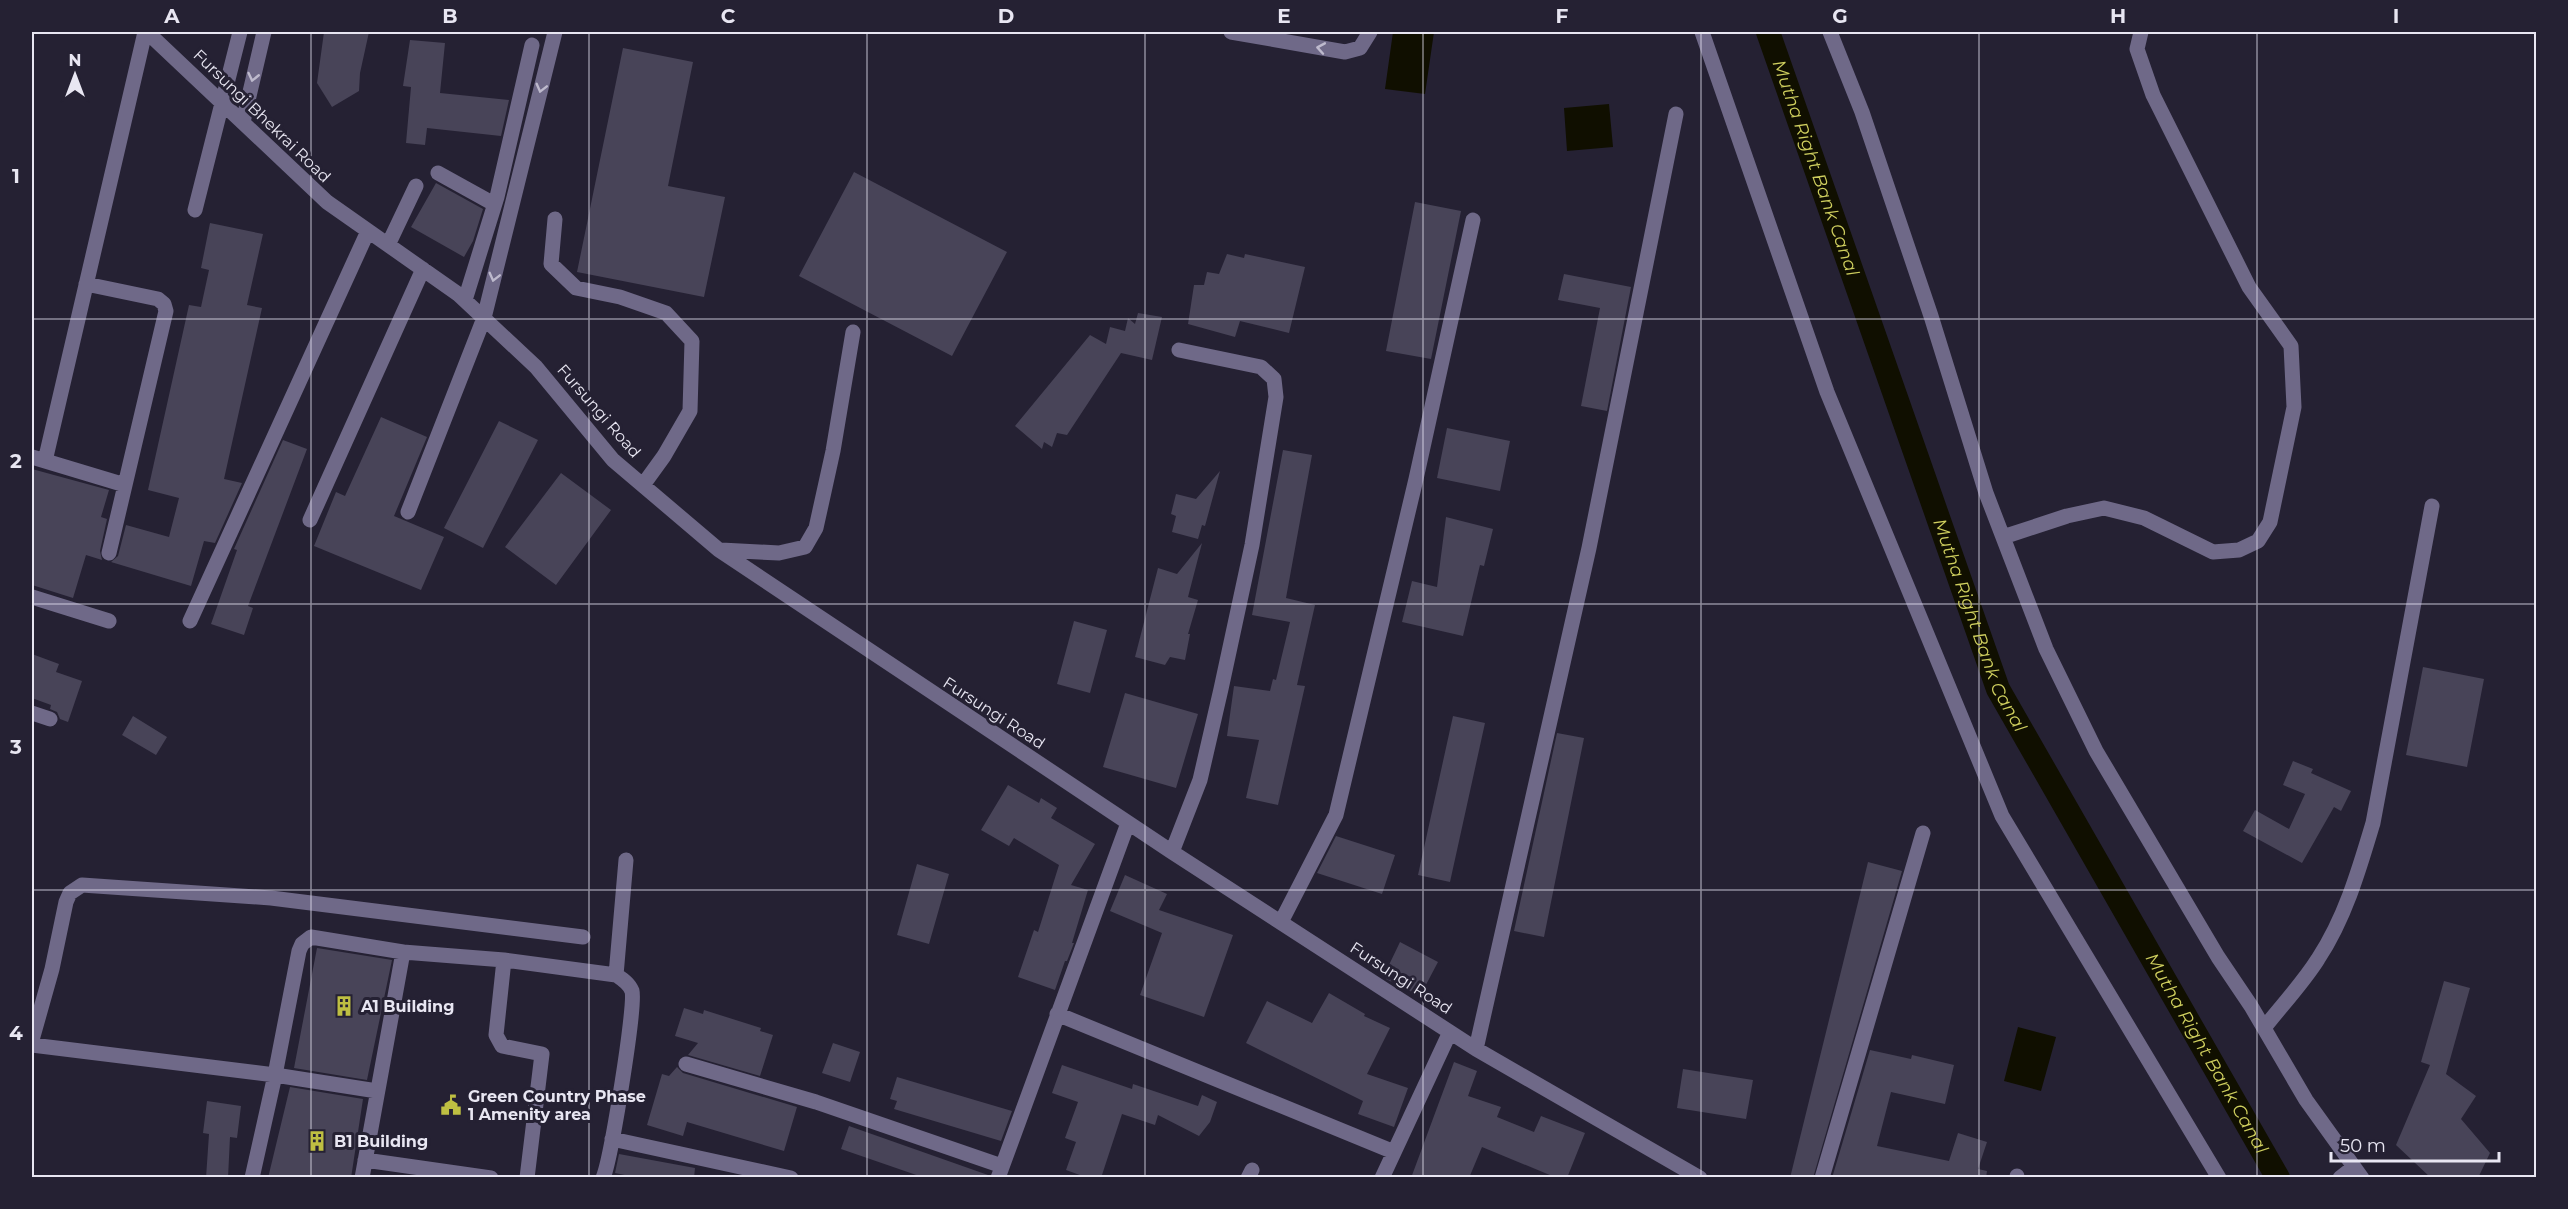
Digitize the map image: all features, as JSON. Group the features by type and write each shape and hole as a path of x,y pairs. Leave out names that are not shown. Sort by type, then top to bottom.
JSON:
{"street":[{"name":"Fursungi Bhekrai Road","path":"146,32 327,202"},
{"path":"125,485 38,459 86,284 146,32"},
{"path":"195,210 240,32"},
{"path":"243,123 264,32"},
{"path":"408,512 484,318 555,32"},
{"path":"1231,32 1345,52 1360,48 1370,32"},
{"path":"1702,32 1827,392 2002,816 2219,1178"},
{"path":"1830,32 1866,124 1986,493 2046,650 2096,751 2350,1174"},
{"path":"2003,537 2067,516 2104,508 2144,518 2213,552 2239,550 2258,541 2270,522 2294,407 2291,346 2249,286 2153,95 2136,49 2141,32"},
{"path":"465,300 494,204 532,45"},
{"path":"1476,1049 1589,548 1676,114"},
{"path":"438,173 494,204"},
{"path":"388,245 416,186"},
{"name":"Fursungi Road","path":"327,202 465,300 536,367 613,460 719,550 1128,823 1476,1049 1679,1173 1700,1178"},
{"path":"555,219 551,264 576,288 620,297 666,313 692,341 690,411 664,456 643,485"},
{"path":"1281,922 1336,815 1416,480 1473,219"},
{"path":"190,621 368,231"},
{"path":"310,520 423,270"},
{"path":"86,284 158,299 164,304 166,311 109,553"},
{"path":"719,550 779,553 805,547 816,528 821,506 833,451 853,332"},
{"path":"1172,852 1200,780 1221,689 1252,545 1276,396 1274,380 1261,367 1179,350"},
{"path":"2264,1028 2318,960 2336,928 2358,875 2373,823 2432,506"},
{"path":"32,597 109,621"},
{"path":"32,712 50,719"},
{"path":"686,1064 816,1102 1000,1172 1128,823"},
{"path":"1822,1178 1923,833"},
{"path":"616,975 626,860"},
{"path":"32,1040 52,969 66,902 70,893 82,885 271,898 584,937"},
{"path":"252,1178 299,951 306,939 317,937 403,952 504,960 616,975 626,982 632,995 612,1139 603,1178"},
{"path":"362,1178 403,952"},
{"path":"504,960 496,1035 498,1041 502,1046 543,1054 526,1178"},
{"path":"1057,1014 1394,1152"},
{"path":"1382,1178 1450,1032"},
{"path":"32,1045 275,1075 377,1091"},
{"path":"612,1139 791,1178"},
{"path":"365,1160 491,1178"}],"shaded area":[{"path":"1393,32 1434,32 1425,94 1385,89"},
{"path":"1609,104 1613,147 1567,151 1564,108"},
{"path":"2018,1027 2056,1037 2041,1091 2004,1081"}],"building":[{"path":"324,32 369,32 360,73 359,91 332,107 317,83"},
{"path":"410,40 445,43 440,93 509,100 501,136 427,128 425,145 406,143 411,87 403,86"},
{"path":"623,48 693,62 668,186 725,197 704,297 577,272"},
{"path":"854,172 1007,252 952,356 799,276"},
{"path":"436,183 483,209 473,241 464,257 411,227"},
{"path":"1415,202 1461,211 1431,359 1386,351"},
{"path":"210,223 263,234 247,305 262,308 224,479 242,483 215,543 204,541 191,586 111,562 118,556 126,525 169,537 179,498 148,490 189,305 201,307 209,270 201,268"},
{"path":"1227,254 1244,258 1245,254 1305,267 1289,333 1240,321 1235,337 1188,324 1194,285 1204,285 1207,272 1219,274"},
{"path":"1564,274 1631,287 1607,411 1581,406 1600,308 1558,300"},
{"path":"1138,313 1162,317 1152,360 1121,353 1067,435 1057,433 1052,447 1044,442 1042,449 1015,426 1090,335 1106,344 1110,327 1125,331 1128,318 1135,324"},
{"path":"381,417 427,437 394,516 444,537 421,590 314,546 336,492 345,496"},
{"path":"499,421 538,440 483,548 444,528"},
{"path":"1447,428 1510,441 1500,491 1437,478"},
{"path":"283,440 307,449 248,606 253,608 244,635 211,624 237,550 234,549"},
{"path":"1283,450 1312,455 1286,598 1315,605 1297,685 1305,686 1278,805 1246,798 1259,740 1227,736 1234,686 1270,691 1273,679 1276,680 1290,622 1252,615"},
{"path":"32,469 109,490 101,517 107,519 100,551 102,560 86,555 73,598 32,585"},
{"path":"1220,471 1205,526 1202,525 1198,539 1172,532 1176,516 1171,514 1176,494 1196,499"},
{"path":"561,473 611,510 556,585 505,547"},
{"path":"1446,517 1493,529 1484,566 1480,565 1463,636 1402,622 1412,581 1437,587"},
{"path":"1202,543 1188,597 1198,600 1188,634 1190,634 1185,660 1170,657 1165,665 1135,657 1158,568 1177,574"},
{"path":"1074,621 1107,630 1090,693 1057,684"},
{"path":"32,654 59,664 56,672 82,681 68,722 60,719 57,712 50,709 51,705 32,698"},
{"path":"2423,667 2484,679 2467,767 2406,755"},
{"path":"1125,693 1198,714 1176,788 1103,767"},
{"path":"133,716 167,737 156,755 122,735"},
{"path":"1453,716 1485,723 1450,882 1418,875"},
{"path":"1557,733 1584,738 1544,937 1514,931"},
{"path":"2293,761 2313,769 2311,773 2351,791 2341,811 2334,807 2302,863 2243,831 2255,810 2289,829 2305,794 2283,785"},
{"path":"1008,785 1039,803 1041,798 1057,808 1051,818 1095,844 1071,885 1088,890 1072,943 1074,943 1055,990 1018,977 1034,930 1038,932 1059,865 1014,838 1009,846 981,830"},
{"path":"1336,836 1395,855 1382,894 1317,873"},
{"path":"1868,862 1902,871 1813,1178 1790,1178"},
{"path":"917,864 949,874 929,944 897,935"},
{"path":"1125,875 1167,894 1159,910 1233,935 1204,1017 1140,995 1162,933 1110,911"},
{"path":"1400,942 1438,962 1420,996 1386,979 1391,969 1388,967"},
{"name":"A1 Building","path":"317,948 392,960 367,1080 294,1068"},
{"path":"2444,981 2470,988 2446,1074 2476,1096 2461,1119 2490,1153 2478,1178 2431,1178 2396,1145 2430,1065 2421,1062"},
{"path":"1329,993 1365,1014 1364,1016 1390,1028 1367,1074 1408,1088 1394,1127 1358,1114 1363,1101 1246,1043 1267,1001 1312,1023"},
{"path":"684,1008 703,1014 704,1010 761,1028 760,1031 773,1035 760,1076 688,1055 698,1043 675,1036"},
{"path":"833,1043 860,1052 850,1082 822,1073"},
{"path":"1870,1050 1911,1059 1912,1055 1954,1065 1945,1104 1891,1092 1877,1146 1949,1161 1958,1133 1987,1142 1978,1169 1987,1171 1986,1178 1832,1178"},
{"path":"1454,1062 1477,1071 1468,1096 1501,1107 1497,1117 1534,1132 1541,1116 1585,1133 1567,1178 1557,1178 1482,1147 1469,1178 1411,1178"},
{"path":"1062,1065 1132,1089 1133,1084 1198,1106 1202,1095 1217,1102 1210,1122 1199,1136 1158,1115 1155,1125 1122,1114 1101,1178 1088,1178 1066,1170 1076,1142 1065,1138 1078,1102 1052,1093"},
{"path":"677,1067 683,1073 797,1107 784,1151 687,1122 683,1136 647,1125 662,1074 669,1076"},
{"path":"1683,1069 1753,1080 1746,1119 1677,1108"},
{"path":"897,1077 1012,1111 1001,1141 894,1109 897,1101 890,1099"},
{"name":"B1 Building","path":"290,1087 363,1099 351,1178 268,1178"},
{"path":"207,1101 241,1106 237,1138 230,1137 228,1178 206,1178 209,1134 203,1133"},
{"path":"849,1126 988,1175 988,1178 925,1178 841,1149"},
{"path":"619,1154 695,1168 694,1178 639,1178 615,1173"}],"waterway":[{"name":"Mutha Right Bank Canal","path":"1768,32 1998,689 2278,1178"}],"place":[{"name":"A1 Building","path":"344,1006"},
{"name":"Green Country Phase 1 Amenity area","path":"451,1105"},
{"name":"B1 Building","path":"317,1141"}]}
